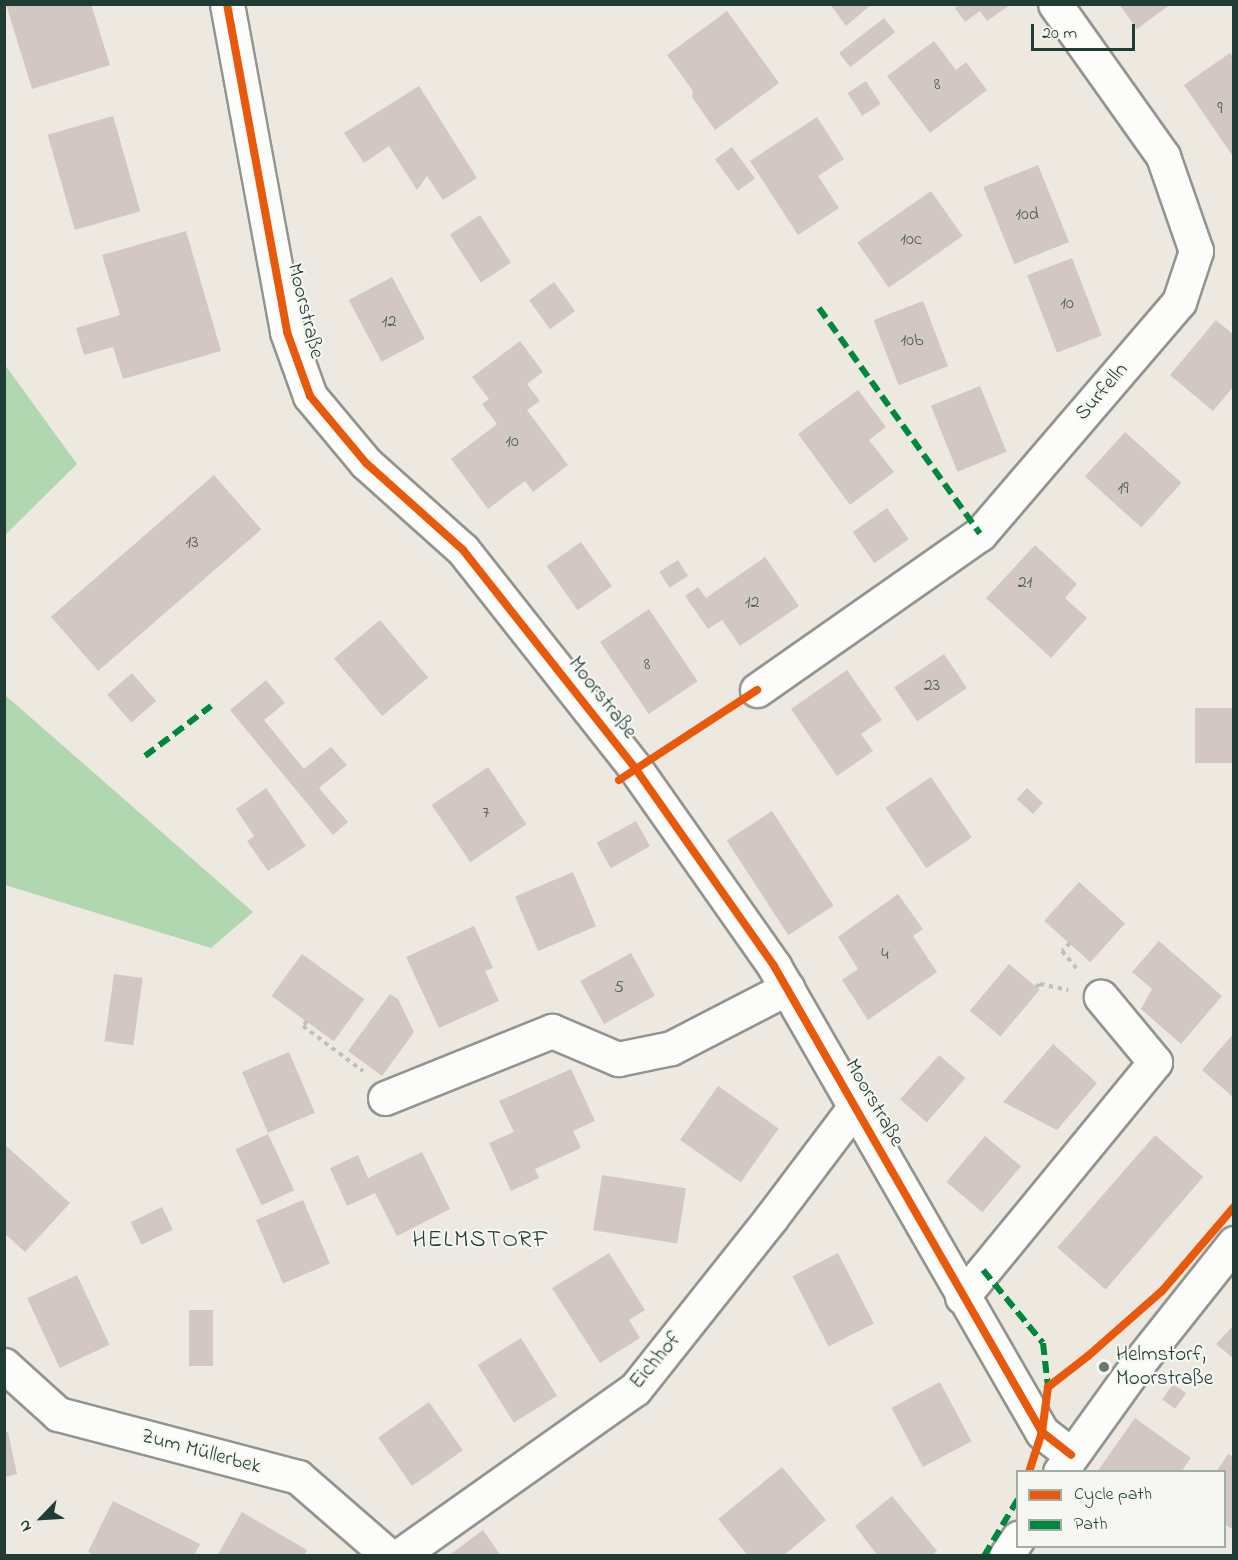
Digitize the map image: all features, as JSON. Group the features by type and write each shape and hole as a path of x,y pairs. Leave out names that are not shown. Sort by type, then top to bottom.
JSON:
{"street":[{"name":"Moorstraße","path":"227,4 287,332 310,396 366,463 463,550 635,768 786,987 856,1105 962,1297 1042,1432 1066,1463"},
{"name":"Surfelln","path":"757,690 980,534 1179,302 1196,251 1163,156 1055,4"},
{"path":"385,1098 552,1031 618,1059 671,1048 786,987"},
{"path":"962,1297 1155,1062 1101,997"},
{"name":"Eichhof","path":"399,1556 635,1389 771,1218 856,1105"},
{"path":"1066,1463 1137,1365 1233,1242"},
{"name":"Zum Müllerbek","path":"4,1365 58,1414 298,1477 389,1556"},
{"path":"1006,1556 1016,1540"}],"path":[{"path":"307,1021 303,1026 363,1071"}],"green space":[{"path":"5,365 77,464 4,535"},
{"path":"4,695 253,912 211,948 5,885"}],"building":[{"path":"6,4 91,4 110,65 32,89"},
{"path":"830,4 872,4 846,26"},
{"path":"960,4 1011,4 987,21 980,11 965,22 955,8"},
{"path":"1119,4 1171,4 1137,29"},
{"path":"727,11 779,83 715,130 692,97 693,91 667,55"},
{"path":"884,18 895,32 850,67 839,53"},
{"path":"934,41 956,70 966,62 987,90 930,133 887,76"},
{"path":"1230,53 1234,58 1232,155 1184,85"},
{"path":"866,81 881,104 862,116 848,93"},
{"path":"419,86 477,178 443,200 427,176 417,190 389,146 364,163 344,133"},
{"path":"113,116 140,211 75,230 48,135"},
{"path":"817,117 844,159 818,176 839,208 798,235 750,161"},
{"path":"732,147 755,179 738,191 715,159"},
{"path":"1038,165 1069,242 1014,264 983,187"},
{"path":"931,191 963,236 889,288 857,243"},
{"path":"480,215 511,263 481,282 450,235"},
{"path":"186,231 221,351 123,379 113,347 84,355 76,328 120,315 102,255"},
{"path":"1072,258 1102,335 1057,353 1027,275"},
{"path":"392,277 425,339 382,362 349,300"},
{"path":"554,282 575,311 550,329 529,300"},
{"path":"923,301 948,366 899,385 874,320"},
{"path":"1216,320 1234,335 1234,386 1213,411 1170,375"},
{"path":"520,341 543,372 527,384 540,401 527,410 568,465 533,492 525,481 488,509 451,459 497,424 482,404 489,399 472,377"},
{"path":"980,386 1007,452 957,472 931,406"},
{"path":"858,390 886,427 869,440 894,472 850,505 798,434"},
{"path":"1125,432 1181,483 1141,527 1085,477"},
{"path":"214,475 261,529 98,671 51,617"},
{"path":"887,508 909,539 874,563 853,532"},
{"path":"581,542 612,586 578,610 547,566"},
{"path":"1035,545 1077,584 1065,598 1087,618 1051,658 986,598"},
{"path":"765,557 799,606 740,646 722,620 708,629 685,596 698,587 706,598"},
{"path":"678,560 688,576 669,588 659,572"},
{"path":"649,609 698,681 649,714 600,642"},
{"path":"380,620 428,677 382,716 334,659"},
{"path":"944,654 967,688 917,722 894,688"},
{"path":"847,670 882,720 861,734 873,751 837,776 791,709"},
{"path":"132,673 156,701 131,723 107,695"},
{"path":"266,680 285,703 264,720 304,769 331,747 347,765 319,788 348,822 333,835 230,710"},
{"path":"1195,708 1234,708 1234,763 1195,763"},
{"path":"488,767 527,824 470,862 432,805"},
{"path":"931,777 972,838 926,868 885,808"},
{"path":"266,788 306,846 268,871 247,841 254,836 236,809"},
{"path":"1027,788 1043,803 1033,814 1017,799"},
{"path":"772,811 834,906 788,935 727,840"},
{"path":"636,821 650,846 611,868 597,843"},
{"path":"573,872 596,926 538,951 515,897"},
{"path":"1079,882 1125,923 1090,962 1044,921"},
{"path":"898,894 923,929 913,936 937,972 868,1020 842,980 858,969 838,937"},
{"path":"474,926 493,968 485,971 499,1001 439,1028 406,957"},
{"path":"1159,941 1222,996 1181,1044 1141,1009 1152,989 1132,972"},
{"path":"631,953 655,996 604,1024 580,981"},
{"path":"302,954 364,999 334,1041 271,996"},
{"path":"1009,964 1040,990 1000,1036 970,1011"},
{"path":"114,974 143,978 133,1045 105,1041"},
{"path":"390,994 398,999 414,1032 382,1076 348,1051"},
{"path":"1234,1033 1234,1098 1202,1070"},
{"path":"1053,1044 1097,1083 1057,1130 1003,1102"},
{"path":"289,1052 315,1113 268,1133 242,1072"},
{"path":"939,1055 965,1078 927,1122 900,1100"},
{"path":"571,1069 595,1121 573,1131 581,1148 535,1169 539,1178 511,1191 489,1143 514,1132 499,1101"},
{"path":"718,1086 779,1128 741,1183 680,1140"},
{"path":"268,1134 294,1190 262,1205 235,1149"},
{"path":"1155,1135 1203,1177 1106,1289 1057,1247"},
{"path":"985,1136 1021,1166 982,1212 946,1182"},
{"path":"4,1144 70,1203 25,1252 4,1233"},
{"path":"422,1152 450,1209 397,1236 375,1193 347,1206 330,1168 358,1155 368,1178"},
{"path":"602,1175 686,1188 677,1244 593,1230"},
{"path":"303,1200 330,1264 283,1283 256,1220"},
{"path":"162,1207 173,1229 142,1245 131,1222"},
{"path":"609,1253 645,1310 629,1320 640,1338 600,1363 552,1288"},
{"path":"838,1253 874,1323 828,1347 793,1276"},
{"path":"77,1275 110,1345 60,1368 27,1298"},
{"path":"189,1310 213,1310 213,1366 189,1366"},
{"path":"1234,1325 1234,1359 1216,1344"},
{"path":"521,1338 557,1396 514,1423 478,1365"},
{"path":"940,1382 971,1441 923,1467 891,1408"},
{"path":"1173,1384 1186,1393 1175,1409 1162,1400"},
{"path":"429,1402 463,1450 412,1486 378,1438"},
{"path":"1135,1418 1191,1458 1182,1470 1098,1470"},
{"path":"8,1432 17,1474 5,1477 5,1433"},
{"path":"1228,1454 1234,1457 1234,1530 1226,1525 1226,1470 1217,1470"},
{"path":"782,1467 826,1520 783,1556 748,1556 718,1519"},
{"path":"892,1496 937,1551 931,1556 878,1556 855,1526"},
{"path":"113,1501 200,1544 194,1556 96,1556 88,1552"},
{"path":"242,1512 307,1550 304,1556 217,1556"},
{"path":"483,1530 501,1556 448,1556"}],"marked path":[{"path":"819,308 980,534"},
{"path":"145,756 211,706"},
{"path":"983,1270 1043,1343 1048,1387"},
{"path":"984,1556 1016,1502"}],"cycle path":[{"path":"227,4 287,332 310,396 366,463 463,550 635,768 774,966 1042,1432 1071,1455"},
{"path":"619,780 757,690"},
{"path":"1030,1470 1042,1432 1048,1387 1088,1356 1162,1291 1234,1207"}],"place":[{"name":"Helmstorf, Moorstraße","path":"1104,1367"}],"district":[{"name":"HELMSTORF","path":"481,1241"}]}
